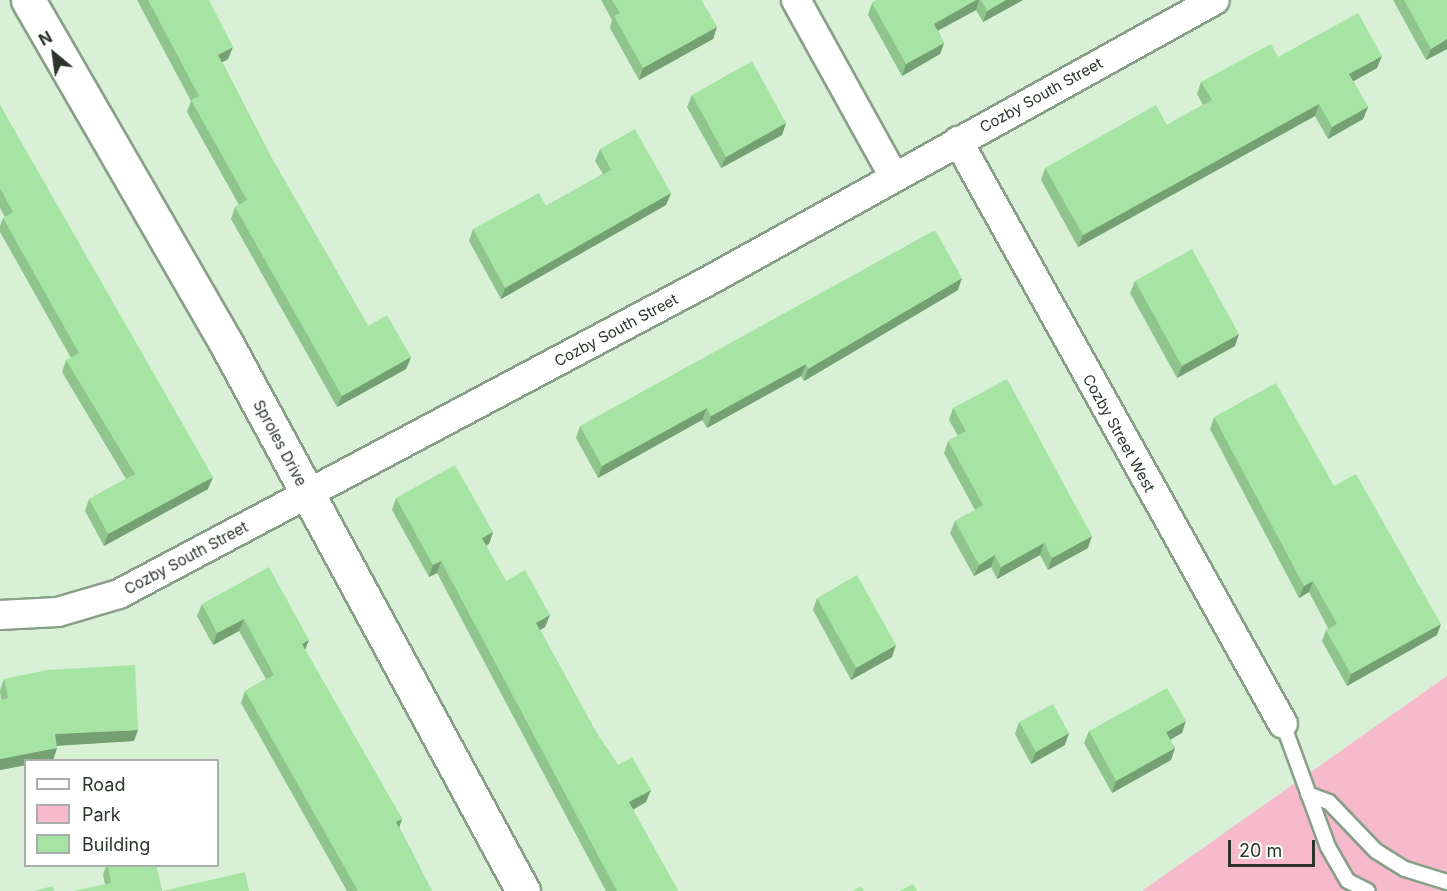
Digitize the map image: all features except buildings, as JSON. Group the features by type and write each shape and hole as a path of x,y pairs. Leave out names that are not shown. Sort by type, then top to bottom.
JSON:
{"street":[{"name":"Sproles Drive","path":"28,0 308,494 523,891"},
{"path":"796,0 894,177"},
{"name":"Cozby South Street","path":"0,615 58,612 119,594 894,177 1215,0"},
{"name":"Cozby Street West","path":"958,141 1283,724"}],"lane":[{"path":"1283,724 1308,794 1343,872 1368,891"},
{"path":"1308,794 1329,802 1376,851 1405,869 1447,882"}],"green space":[{"path":"1447,676 1447,891 1142,891"}]}
